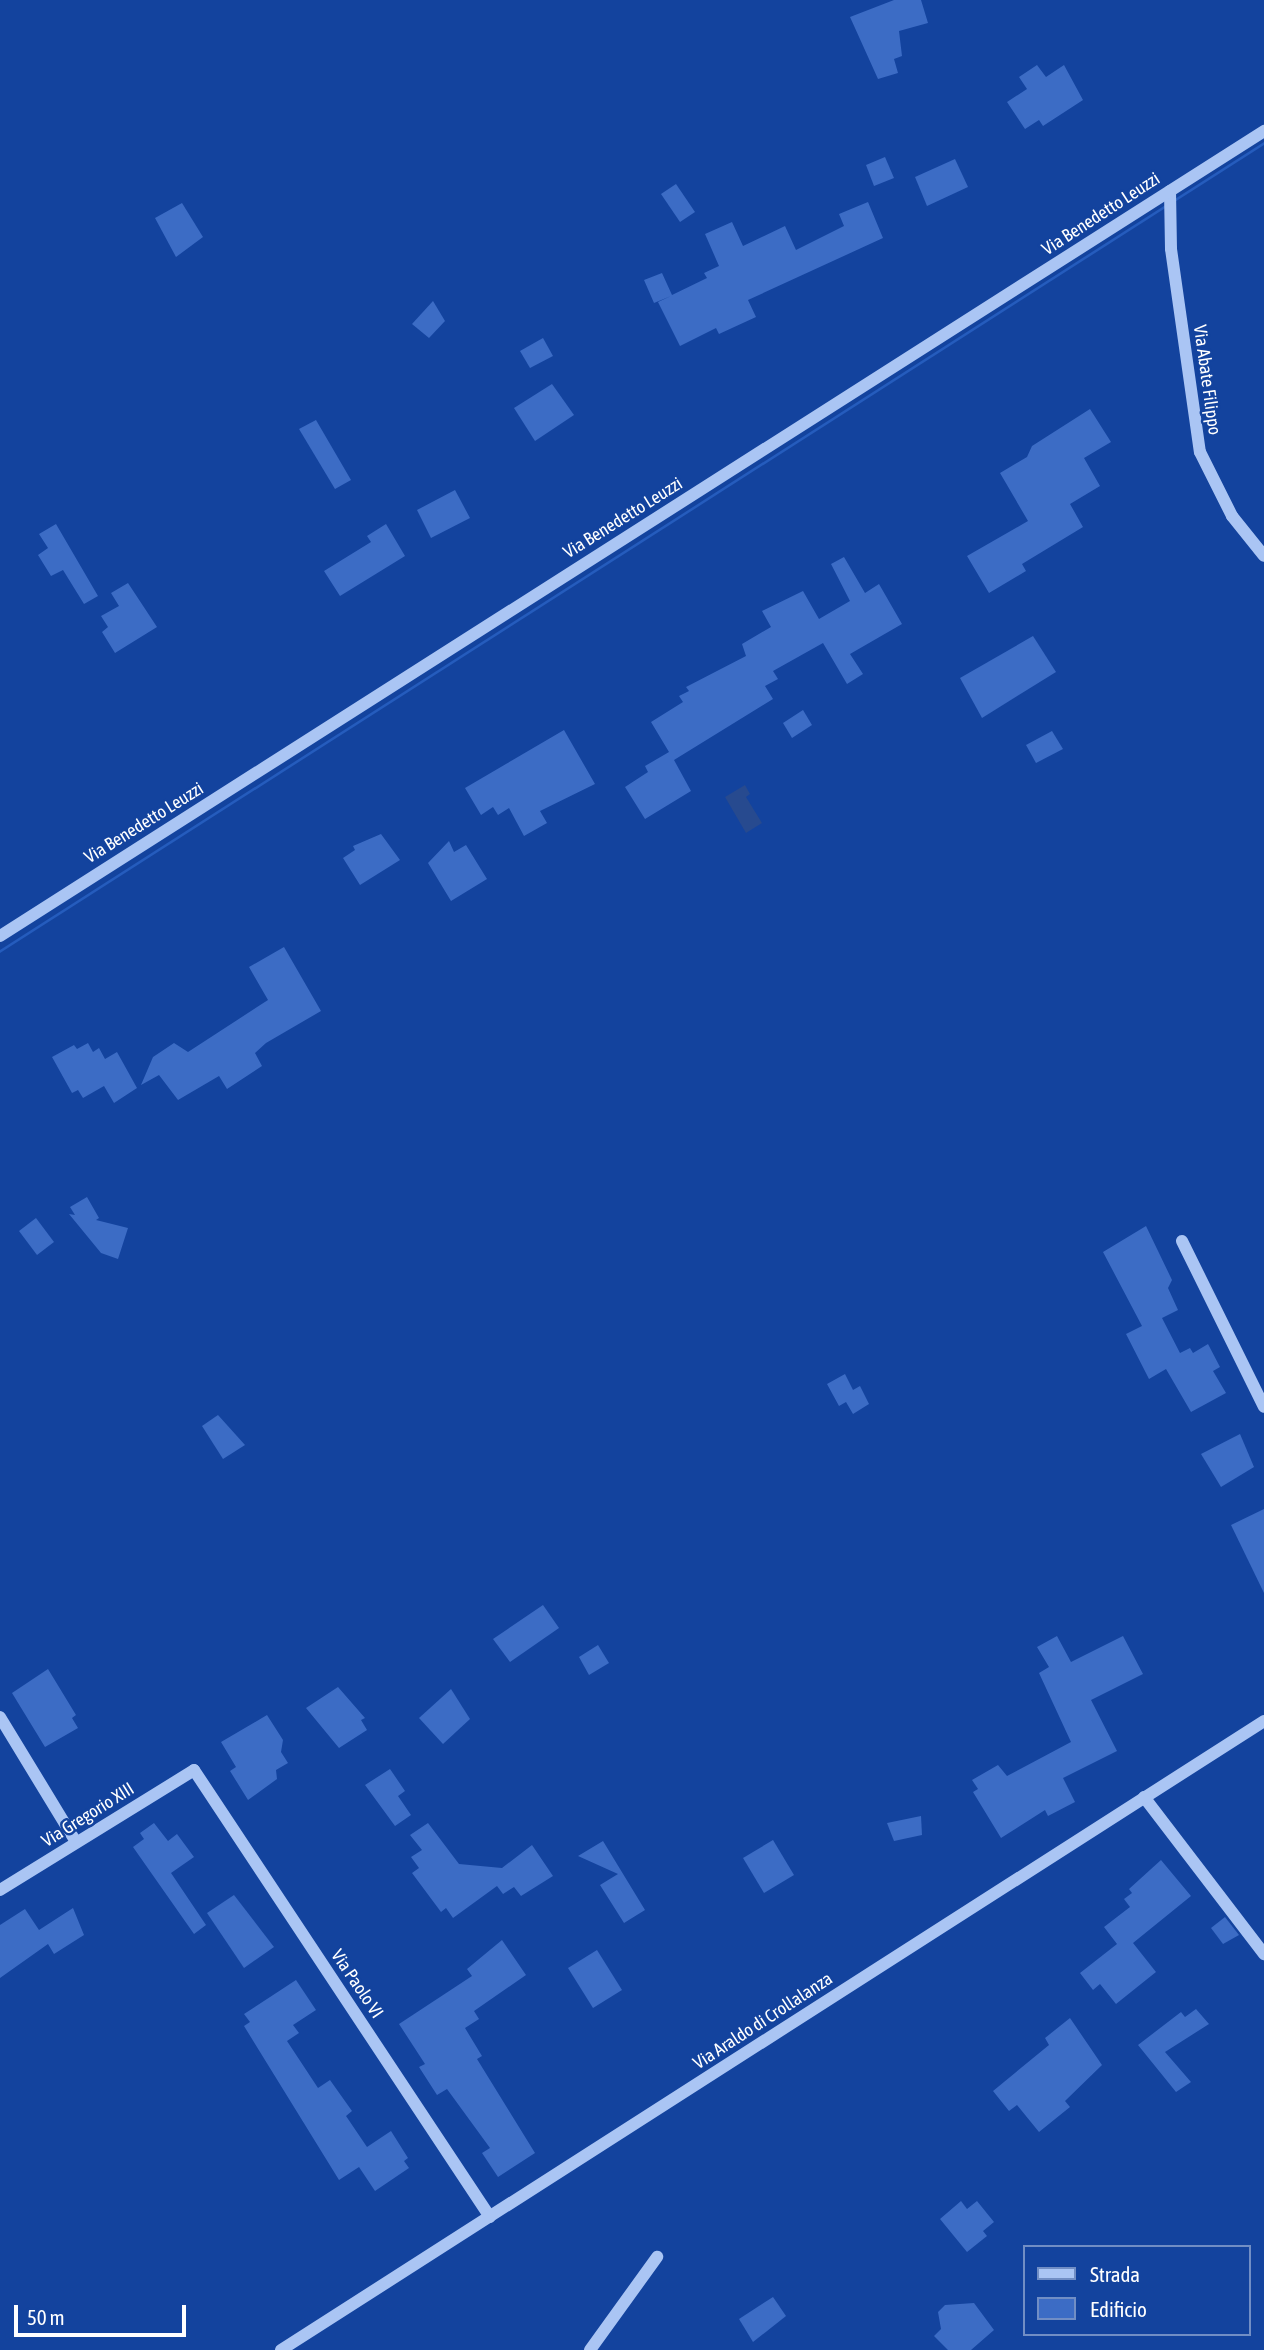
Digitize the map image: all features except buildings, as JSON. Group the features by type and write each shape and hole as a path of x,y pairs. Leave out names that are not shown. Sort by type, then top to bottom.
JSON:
{"street":[{"name":"Via Benedetto Leuzzi","path":"0,936 1264,131"},
{"name":"Via Abate Filippo","path":"1170,191 1171,249 1200,452 1232,516 1264,556"},
{"path":"1182,1241 1264,1407"},
{"path":"0,1717 76,1842"},
{"name":"Via Araldo di Crollalanza","path":"281,2350 1264,1721"},
{"name":"Via Gregorio XIII","path":"0,1891 194,1770"},
{"name":"Via Paolo VI","path":"194,1770 490,2217"},
{"path":"1144,1797 1264,1954"},
{"path":"590,2350 657,2257"}],"shaded area":[{"path":"1264,142 1264,145 0,953 0,950"},
{"path":"745,785 750,794 746,797 762,823 746,833 725,797"}]}
